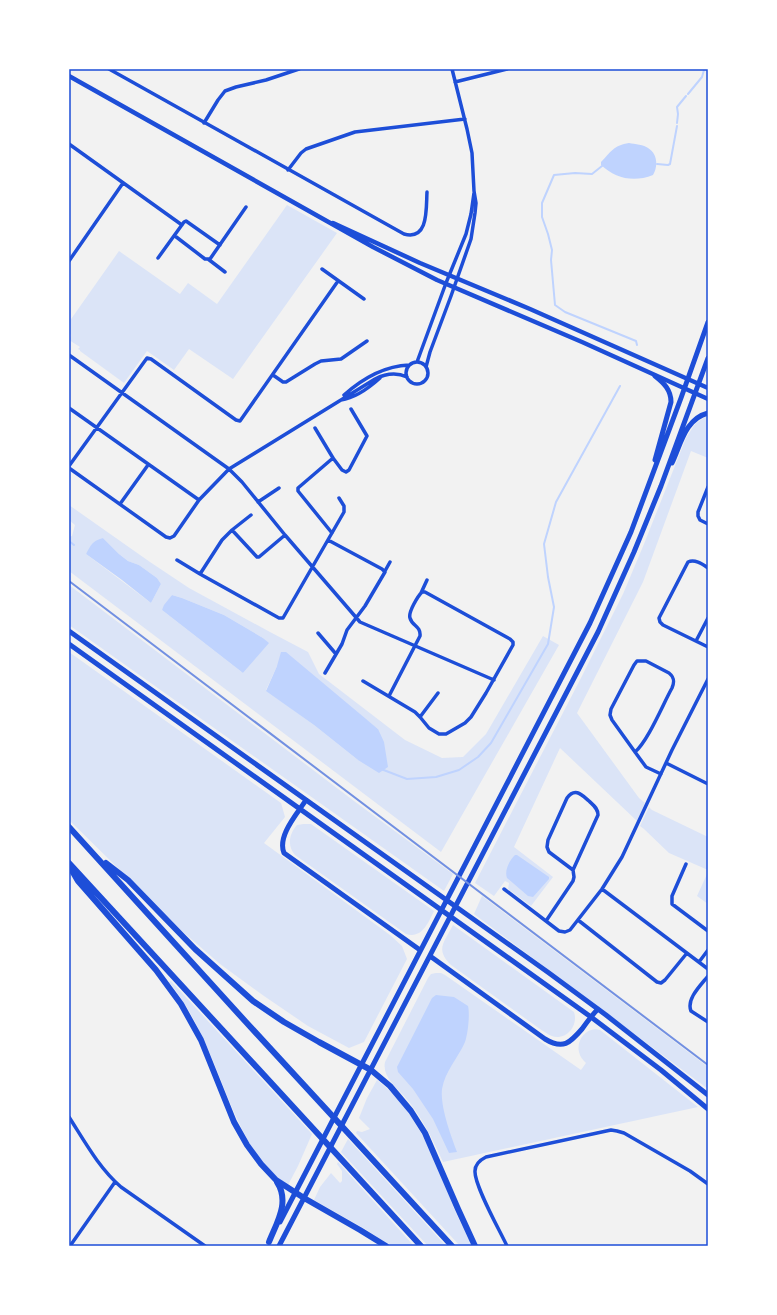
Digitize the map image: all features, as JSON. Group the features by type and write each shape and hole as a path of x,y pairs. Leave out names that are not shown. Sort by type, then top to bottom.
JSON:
{"highway":[{"path":"69,827 228,1003 452,1246"},
{"path":"97,857 128,880 195,949 253,1001 284,1022 371,1070 390,1086 411,1111 430,1144 458,1210 476,1246"},
{"path":"69,864 78,881 156,970 175,995 201,1040 240,1134 253,1153 276,1180 282,1191 283,1202 268,1244"},
{"path":"69,864 421,1246"},
{"path":"276,1180 295,1193 386,1246"}],"main road":[{"path":"69,76 325,220 356,239 446,283 708,399"},
{"path":"325,220 708,388"},
{"path":"268,1244 590,623 631,532 708,322"},
{"path":"279,1246 598,632 634,552 661,486 708,358"},
{"path":"648,484 672,402 667,388 655,376"},
{"path":"661,486 688,428 696,418 708,413"},
{"path":"69,631 598,1009 708,1095"},
{"path":"69,644 591,1017 708,1109"},
{"path":"306,800 286,831 282,845 284,853 420,950"},
{"path":"430,956 545,1039 555,1044 565,1044 573,1039 598,1009"}],"street":[{"path":"109,69 288,170 398,231 410,236 419,233 423,226 427,192"},
{"path":"204,123 225,91 299,69"},
{"path":"426,367 430,352 458,279 473,230 476,203 472,153 452,69"},
{"path":"455,82 507,69"},
{"path":"288,170 306,149 355,132 465,119"},
{"path":"69,150 70,145 182,225"},
{"path":"69,261 123,183"},
{"path":"417,362 469,225 474,192"},
{"path":"208,259 220,245 246,207"},
{"path":"158,258 185,222 188,222 220,245"},
{"path":"174,236 225,272"},
{"path":"322,269 364,299"},
{"path":"338,281 241,420 238,421 234,419 148,358 69,467 166,537 171,538 174,536 199,500 229,469 338,401 352,388 363,386 382,376 396,374 407,377"},
{"path":"273,375 283,382 286,382 315,364 341,359 367,341"},
{"path":"69,355 229,469 242,482 312,567 361,623 494,680"},
{"path":"338,401 347,399 387,368 409,366 417,362 422,363 426,367 428,373 426,379 421,383 410,382 406,371 409,366"},
{"path":"69,408 199,500"},
{"path":"315,428 342,470 344,472 348,471 367,438 366,433 351,409"},
{"path":"332,532 297,490 300,485 333,458"},
{"path":"120,504 148,465"},
{"path":"708,487 698,514 700,520 708,524"},
{"path":"258,502 279,488"},
{"path":"177,560 281,619 284,617 345,509 344,504 338,498"},
{"path":"200,574 222,540 251,515"},
{"path":"232,530 257,557 285,535"},
{"path":"328,540 385,571"},
{"path":"708,568 692,560 688,562 660,615 660,620 663,625 708,648"},
{"path":"325,673 347,630 371,596 390,562"},
{"path":"389,696 416,647 421,632 410,619 410,615 427,580"},
{"path":"363,681 415,712 428,728 439,734 446,734 465,723 471,717 494,680 512,645 512,641 425,592 421,592"},
{"path":"696,641 708,618"},
{"path":"318,633 336,654"},
{"path":"634,752 642,746 672,688 674,681 669,673 643,660 637,661 634,665 610,713 612,720 634,752 646,767 661,774"},
{"path":"504,889 559,931 565,932 570,930 602,889 616,868 708,679"},
{"path":"420,717 438,694"},
{"path":"666,763 708,784"},
{"path":"546,921 573,881 573,870 598,812 596,808 581,794 575,792 570,794 548,840 547,847 549,852 573,870"},
{"path":"686,864 672,896 672,904 708,931"},
{"path":"602,889 708,969"},
{"path":"578,920 657,982 661,983 665,980 687,953"},
{"path":"699,962 708,950"},
{"path":"708,976 690,1001 689,1006 691,1011 708,1022"},
{"path":"69,1117 100,1165 115,1182 205,1246"},
{"path":"507,1246 475,1176 477,1164 486,1157 611,1130 624,1133 690,1171 708,1184"},
{"path":"70,1246 115,1182"}],"shaded area":[{"path":"287,205 337,233 233,379 189,349 174,370 147,351 124,383 80,351 78,349 80,347 69,340 71,335 69,333 69,322 119,251 180,294 188,283 217,304"},
{"path":"705,417 708,417 708,458 691,451 643,582 577,713 639,798 645,803 637,821 560,748 514,847 553,877 531,906 508,889 509,883 505,881 494,896 475,883 623,594 686,438 695,424"},
{"path":"69,505 189,588 308,652 319,674 405,740 442,758 463,757 486,734 543,636 559,645 441,852 69,571 69,537 72,536 75,525 69,520","holes":["103,538 128,561 139,565 157,578 161,584 151,603 86,554","172,595 182,598 224,615 263,638 268,643 243,673 162,610","277,666 368,721 378,729 358,760 314,725 266,690"]},
{"path":"69,585 354,801 453,874 444,891 69,625"},
{"path":"69,652 281,803 285,817 264,843 390,935 402,946 407,959 364,1042 349,1048 308,1026 220,964 182,931 69,820"},
{"path":"649,807 652,810 708,837 708,870 669,853 640,826"},
{"path":"311,824 434,911 424,929 416,934 406,934 295,855 290,844 292,832 297,825"},
{"path":"708,872 708,904 697,896"},
{"path":"482,896 708,1067 708,1089 474,914"},
{"path":"453,925 574,1012 575,1021 572,1029 566,1035 562,1036 557,1037 548,1034 451,965 443,955 442,950 444,941"},
{"path":"436,973 445,975 581,1070 586,1063 579,1052 579,1043 587,1032 595,1029 600,1030 698,1107 443,1162 421,1119 410,1103 390,1081 385,1067 385,1062 428,978 431,974"},
{"path":"171,981 312,1134 288,1185 273,1174 250,1144 193,1018 176,990 169,982"},
{"path":"377,1080 392,1093 416,1124 434,1158 456,1213 473,1246 460,1246 356,1133 357,1131 362,1132 370,1129 359,1118 367,1098"},
{"path":"348,1139 446,1246 428,1246 341,1152"},
{"path":"338,1162 414,1246 391,1246 365,1229 314,1200 320,1187 331,1173 340,1183 342,1181 342,1171 337,1164"}],"water":[{"path":"629,143 646,147 654,154 656,168 653,175 638,179 625,178 612,173 601,165 601,162 613,150 620,145"},
{"path":"103,538 128,561 139,565 157,578 161,584 151,603 86,554 96,540"},
{"path":"172,595 224,615 269,643 243,673 162,610"},
{"path":"281,652 286,652 378,729 384,742 388,767 379,773 358,760 314,725 266,691 277,666"},
{"path":"515,855 549,877 549,879 533,897 528,896 507,878 506,872 509,862"},
{"path":"436,995 454,997 468,1006 469,1010 465,1042 446,1076 442,1089 444,1113 457,1152 449,1153 433,1119 413,1089 398,1072 397,1067 432,998"}],"waterway":[{"path":"688,94 702,77 704,70 706,69"},
{"path":"677,123 677,107 686,96"},
{"path":"657,164 670,164 677,126"},
{"path":"602,166 592,174 575,173 554,175 542,203 542,217 552,250 551,260 555,305 565,312 636,341 637,345"},
{"path":"381,769 407,779 436,777 459,770 478,757 491,743 548,644 554,607 548,577 544,544 556,502 620,386"},
{"path":"69,541 74,545"}],"railway":[{"path":"69,581 708,1065"}]}
